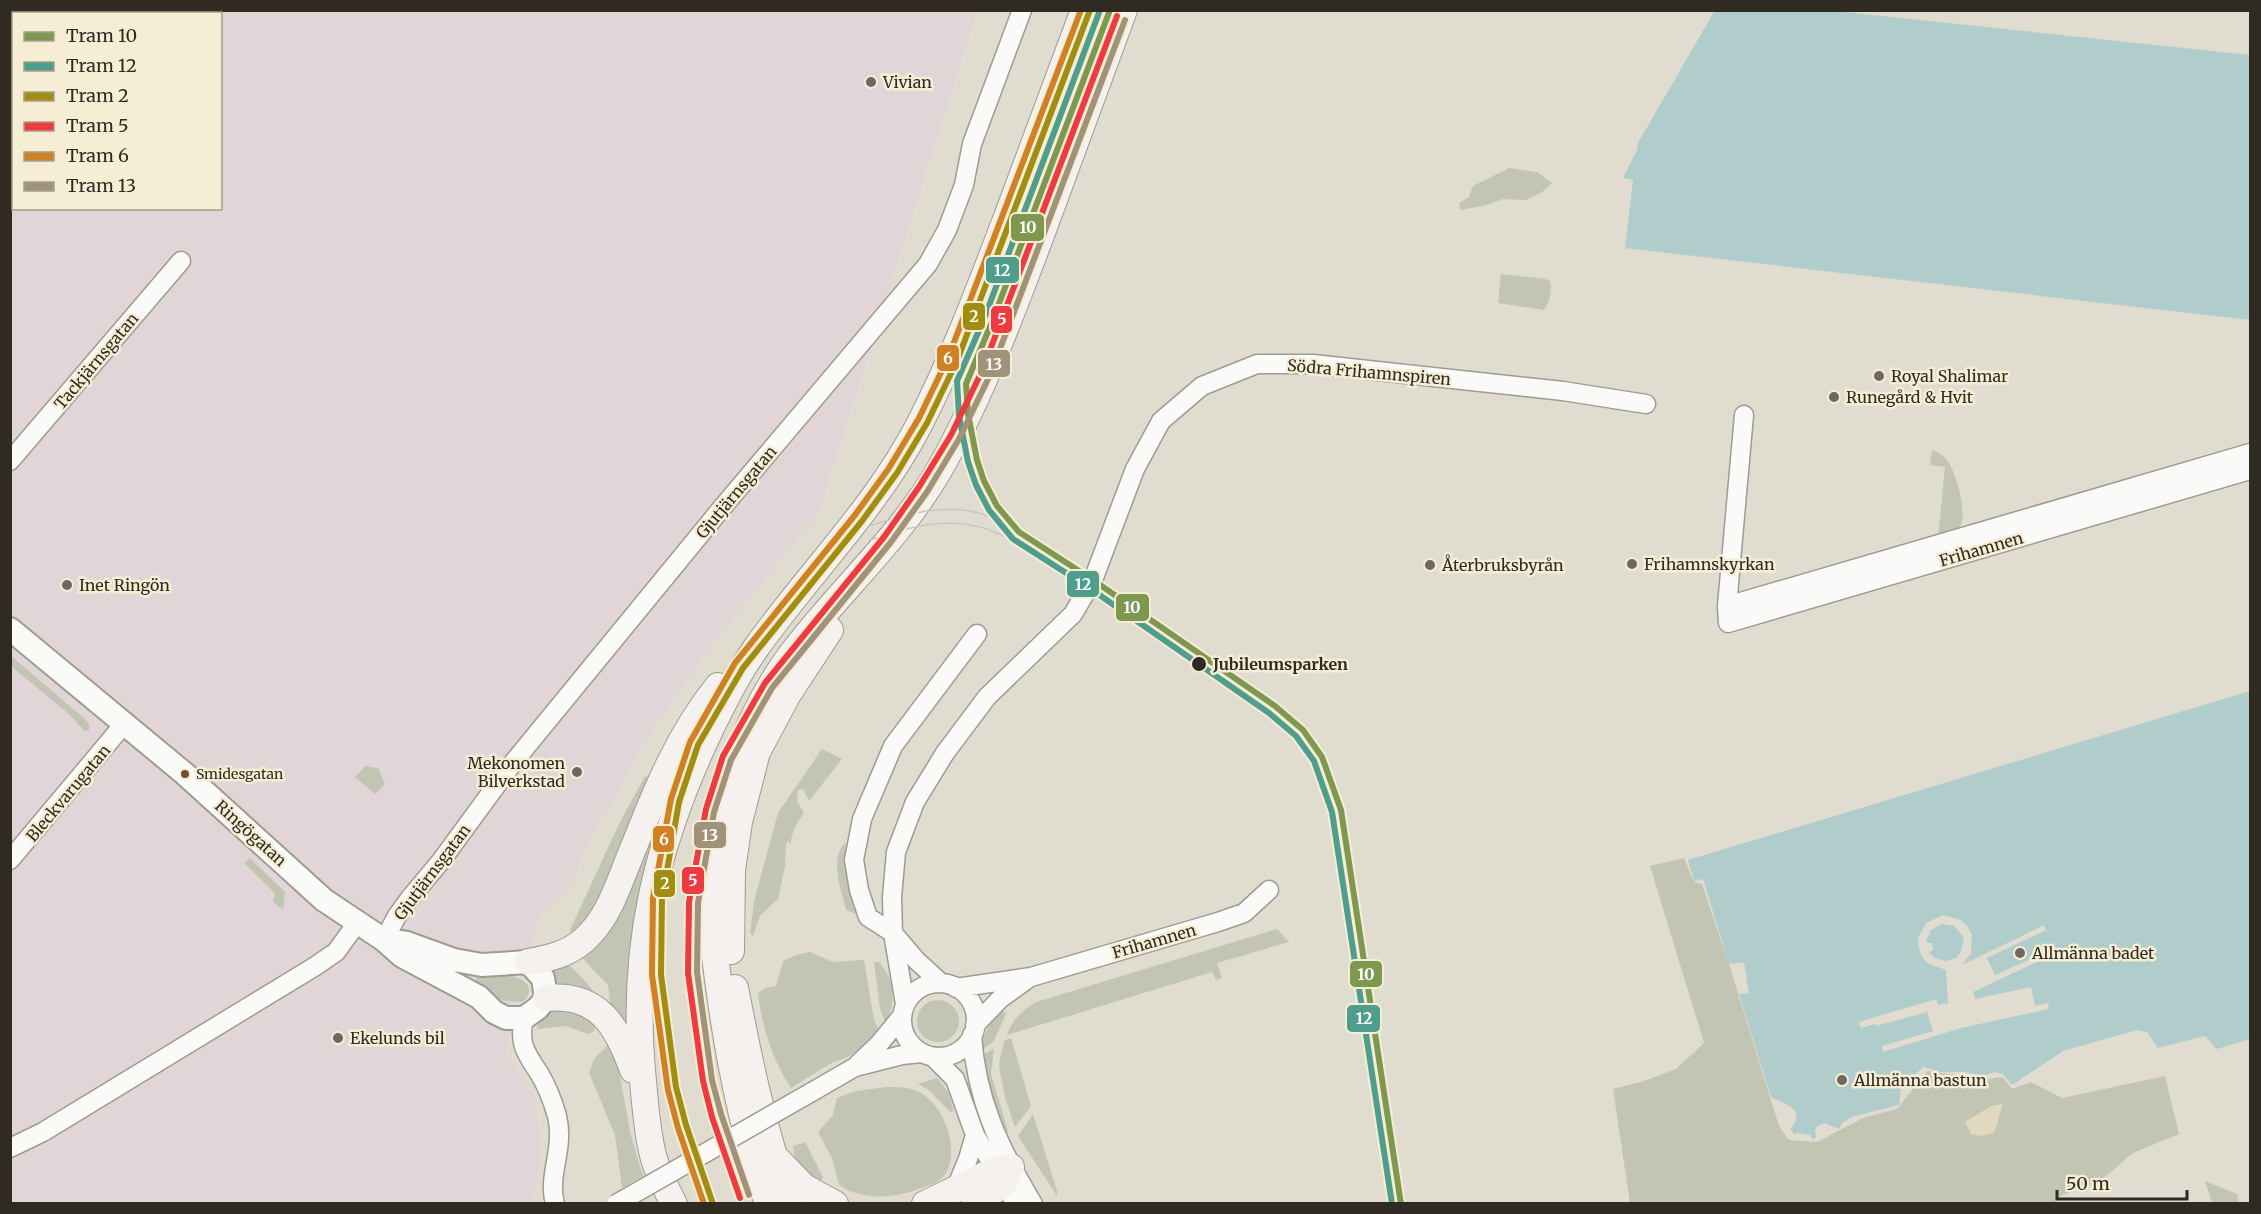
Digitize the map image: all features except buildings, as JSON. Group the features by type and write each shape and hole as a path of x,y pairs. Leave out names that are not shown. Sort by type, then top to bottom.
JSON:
{"main road":[{"path":"674,1203 653,1156 645,1104 639,1035 640,978 645,925 664,847 695,762 730,689 756,648 863,512 918,427 982,281 1083,10"},
{"path":"768,1203 753,1162 735,1094 711,909 716,841 728,789 743,742 769,690 789,657 895,533 917,504 948,453 974,401 1020,292 1124,10"},
{"path":"790,1203 774,1154 748,1055 732,972 730,924 732,870 739,822 757,752 788,694 831,629 876,573 895,533"},
{"path":"528,962 570,951 589,936 596,927 619,882 656,790 684,734 734,666 756,648"},
{"path":"546,998 573,998 597,1011 615,1029 622,1039 645,1104"},
{"path":"774,1154 804,1187 835,1203"},
{"path":"925,1203 965,1196 1007,1181"}],"street":[{"name":"Gjutjärnsgatan","path":"384,940 397,916 441,861 512,764 721,509 928,264 947,230 964,185 972,144 1022,10"},
{"name":"Tackjärnsgatan","path":"10,461 181,261"},
{"name":"Södra Frihamnspiren","path":"893,933 892,897 896,852 915,802 945,753 987,697 1073,614 1093,580 1135,469 1161,421 1202,386 1257,364 1313,364 1563,391 1646,404"},
{"path":"1727,606 1743,416"},
{"name":"Frihamnen","path":"2250,453 1727,606 1728,623 2250,470"},
{"name":"Ringögatan","path":"10,629 190,778 324,900 384,940 402,956 479,997 494,1012 506,1018 524,1018"},
{"path":"977,634 893,746 862,819 854,860 859,890 868,917 893,933 916,960 965,994 972,1003 975,1014 978,1082 1007,1181"},
{"name":"Bleckvarugatan","path":"10,860 124,724"},
{"name":"Frihamnen","path":"949,985 1031,977 1244,913 1269,890"},
{"path":"10,1148 43,1132 314,967 336,952 357,923"},
{"path":"893,933 906,1037 912,1046 927,1055 955,1079 975,1135 1007,1181 1033,1203"},
{"name":"Ringögatan","path":"384,940 407,943 454,960 482,965 528,962"},
{"path":"528,962 543,978 546,989 546,998 538,1008 524,1018 521,1028 523,1046 547,1088 557,1117 560,1139 553,1188 555,1203"},
{"name":"Frihamnen","path":"974,1030 1000,999 1031,977"},
{"path":"616,1203 855,1067 879,1044 911,995 930,984 949,985"},
{"path":"855,1067 902,1055 942,1057 956,1053 964,1047 974,1030"},
{"path":"965,1196 968,1159 975,1135"}],"shaded area":[{"path":"10,11 977,11 818,513 704,655 640,749 611,805 599,821 572,881 538,918 505,1052 534,1095 542,1156 534,1203 11,1203"}],"green space":[{"path":"1509,168 1537,172 1552,183 1541,193 1526,200 1503,199 1487,205 1460,210 1459,203 1469,197 1473,186"},
{"path":"1501,274 1550,281 1550,296 1544,310 1498,303"},
{"path":"1932,450 1944,457 1951,466 1963,514 1959,528 1938,539 1945,467 1930,465"},
{"path":"11,656 84,718 89,724 89,730 84,731 70,715 11,666"},
{"path":"822,749 842,759 809,801 803,789 798,790 797,801 804,813 793,832 791,844 788,841 786,844 785,866 778,899 760,916 753,936 750,933 754,901 778,813"},
{"path":"675,761 627,1019 622,1022 611,1009 608,985 579,955"},
{"path":"365,766 378,768 385,784 375,794 355,777"},
{"path":"645,776 654,779 601,904 572,936 570,930 620,822"},
{"path":"845,842 847,868 856,914 846,910 838,875 838,858"},
{"path":"250,858 285,892 283,910 273,902 275,893 244,863"},
{"path":"1684,858 1694,882 1702,884 1779,1126 1789,1140 1817,1142 1863,1118 1897,1109 1927,1071 1987,1079 2003,1077 2012,1089 2031,1082 2062,1098 2165,1076 2179,1134 2133,1153 2100,1181 2060,1196 2055,1203 1630,1203 1613,1089 1676,1069 1704,1043 1650,866"},
{"path":"659,923 665,923 665,966 675,1054 667,1062 659,1027 655,993"},
{"path":"1277,929 1289,942 1217,963 1222,978 1216,980 1212,972 1007,1035 1018,1016 1036,1002"},
{"path":"810,952 833,962 864,960 874,1020 880,1032 852,1054 833,1062 791,1088 778,1066 769,1042 758,993 765,988 776,986 783,961"},
{"path":"566,961 591,988 594,997 574,986 556,986 550,970"},
{"path":"874,962 879,962 885,970 893,992 886,1025 880,1008"},
{"path":"479,970 517,977 527,985 528,996 522,1002 499,1000 475,982"},
{"path":"938,1000 953,1006 959,1021 953,1036 938,1042 923,1036 917,1021 923,1006"},
{"path":"573,1009 596,1023 594,1031 588,1034 565,1026 537,1029 539,1020 549,1010"},
{"path":"1002,1009 1006,1014 994,1041 983,1049 985,1033"},
{"path":"1011,1038 1031,1106 1015,1127 1005,1098 999,1064 1004,1041"},
{"path":"610,1043 616,1055 631,1136 643,1176 622,1188 615,1135 589,1073 594,1059"},
{"path":"994,1049 991,1074 1008,1131 1006,1133 993,1105 984,1064 983,1054"},
{"path":"937,1078 948,1092 954,1111 950,1112 930,1091 918,1084"},
{"path":"887,1087 915,1090 928,1098 936,1107 943,1118 951,1142 949,1166 939,1180 914,1191 892,1196 859,1194 839,1185 832,1158 818,1132 833,1115 837,1098 856,1091"},
{"path":"1033,1114 1057,1191 1057,1196 1018,1136"},
{"path":"805,1142 823,1177 818,1188 796,1169 793,1146"},
{"path":"2205,1181 2237,1194 2239,1203 2212,1203"}],"sand":[{"path":"2003,1104 1994,1133 1981,1136 1971,1134 1965,1122 1991,1106"}],"water":[{"path":"1715,10 1835,11 2250,55 2250,320 1625,248 1633,180 1623,178 1637,150 1638,143"},
{"path":"2250,691 2250,1039 2217,1049 2205,1036 2158,1048 2147,1032 2137,1030 2063,1051 2012,1085 2003,1074 1995,1072 1981,1076 1965,1072 1940,1072 1924,1067 1901,1089 1899,1105 1851,1117 1842,1123 1839,1129 1824,1123 1817,1126 1816,1137 1813,1140 1810,1135 1797,1133 1795,1135 1790,1129 1796,1120 1795,1111 1771,1097 1739,994 1749,993 1744,962 1729,964 1703,879 1694,881 1688,860"}],"pier":[{"path":"1943,915 1961,920 1967,926 1972,935 1971,953 1962,965 2044,925 2046,930 1987,958 1995,975 2054,948 2056,953 1973,992 1975,999 2031,987 2035,1006 2048,1003 2049,1009 1961,1028 1883,1052 1882,1046 1933,1031 1927,1012 1876,1026 1875,1024 1861,1028 1859,1022 1936,999 1938,1005 1948,1003 1946,970 1929,964 1922,957 1919,949 1918,939 1926,923","holes":["1942,924 1954,926 1964,941 1960,953 1956,958 1946,961 1934,958 1929,952 1933,950 1932,943 1926,941 1931,930"]}],"tram line":[{"name":"6","path":"704,1204 678,1128 668,1090 652,975 653,898 671,799 690,742 735,663 855,515 889,468 919,418 948,358 1081,10"},
{"name":"2","path":"713,1204 686,1125 676,1087 661,975 662,899 679,802 698,745 743,668 862,521 897,473 927,423 957,361 1090,10"},
{"name":"12","path":"1100,10 984,319 957,381 959,416 968,462 976,485 989,510 1013,539 1088,587 1269,713 1296,736 1314,761 1332,812 1392,1204"},
{"name":"10","path":"1110,10 992,322 966,384 968,414 977,460 984,481 997,506 1019,532 1093,580 1275,706 1303,730 1322,757 1341,810 1401,1204"},
{"name":"5","path":"740,1198 712,1117 703,1081 688,973 689,902 706,809 723,756 765,683 884,537 919,487 951,435 982,371 1117,16"},
{"name":"13","path":"749,1195 721,1114 712,1080 697,972 698,903 714,812 731,760 772,688 891,542 927,492 959,439 990,375 1125,20"},
{"path":"869,526 927,511 956,509 985,515 1019,532"},
{"path":"870,540 924,525 952,523 984,528 1015,541"}],"place":[{"name":"Vivian","path":"871,82"},
{"name":"Royal Shalimar","path":"1879,376"},
{"name":"Runegård & Hvit","path":"1834,397"},
{"name":"Frihamnskyrkan","path":"1632,564"},
{"name":"Återbruksbyrån","path":"1430,565"},
{"name":"Inet Ringön","path":"67,585"},
{"name":"Jubileumsparken","path":"1199,664"},
{"name":"Mekonomen Bilverkstad","path":"577,772"},
{"name":"Smidesgatan","path":"185,774"},
{"name":"Allmänna badet","path":"2020,953"},
{"name":"Ekelunds bil","path":"338,1038"},
{"name":"Allmänna bastun","path":"1842,1080"}]}
